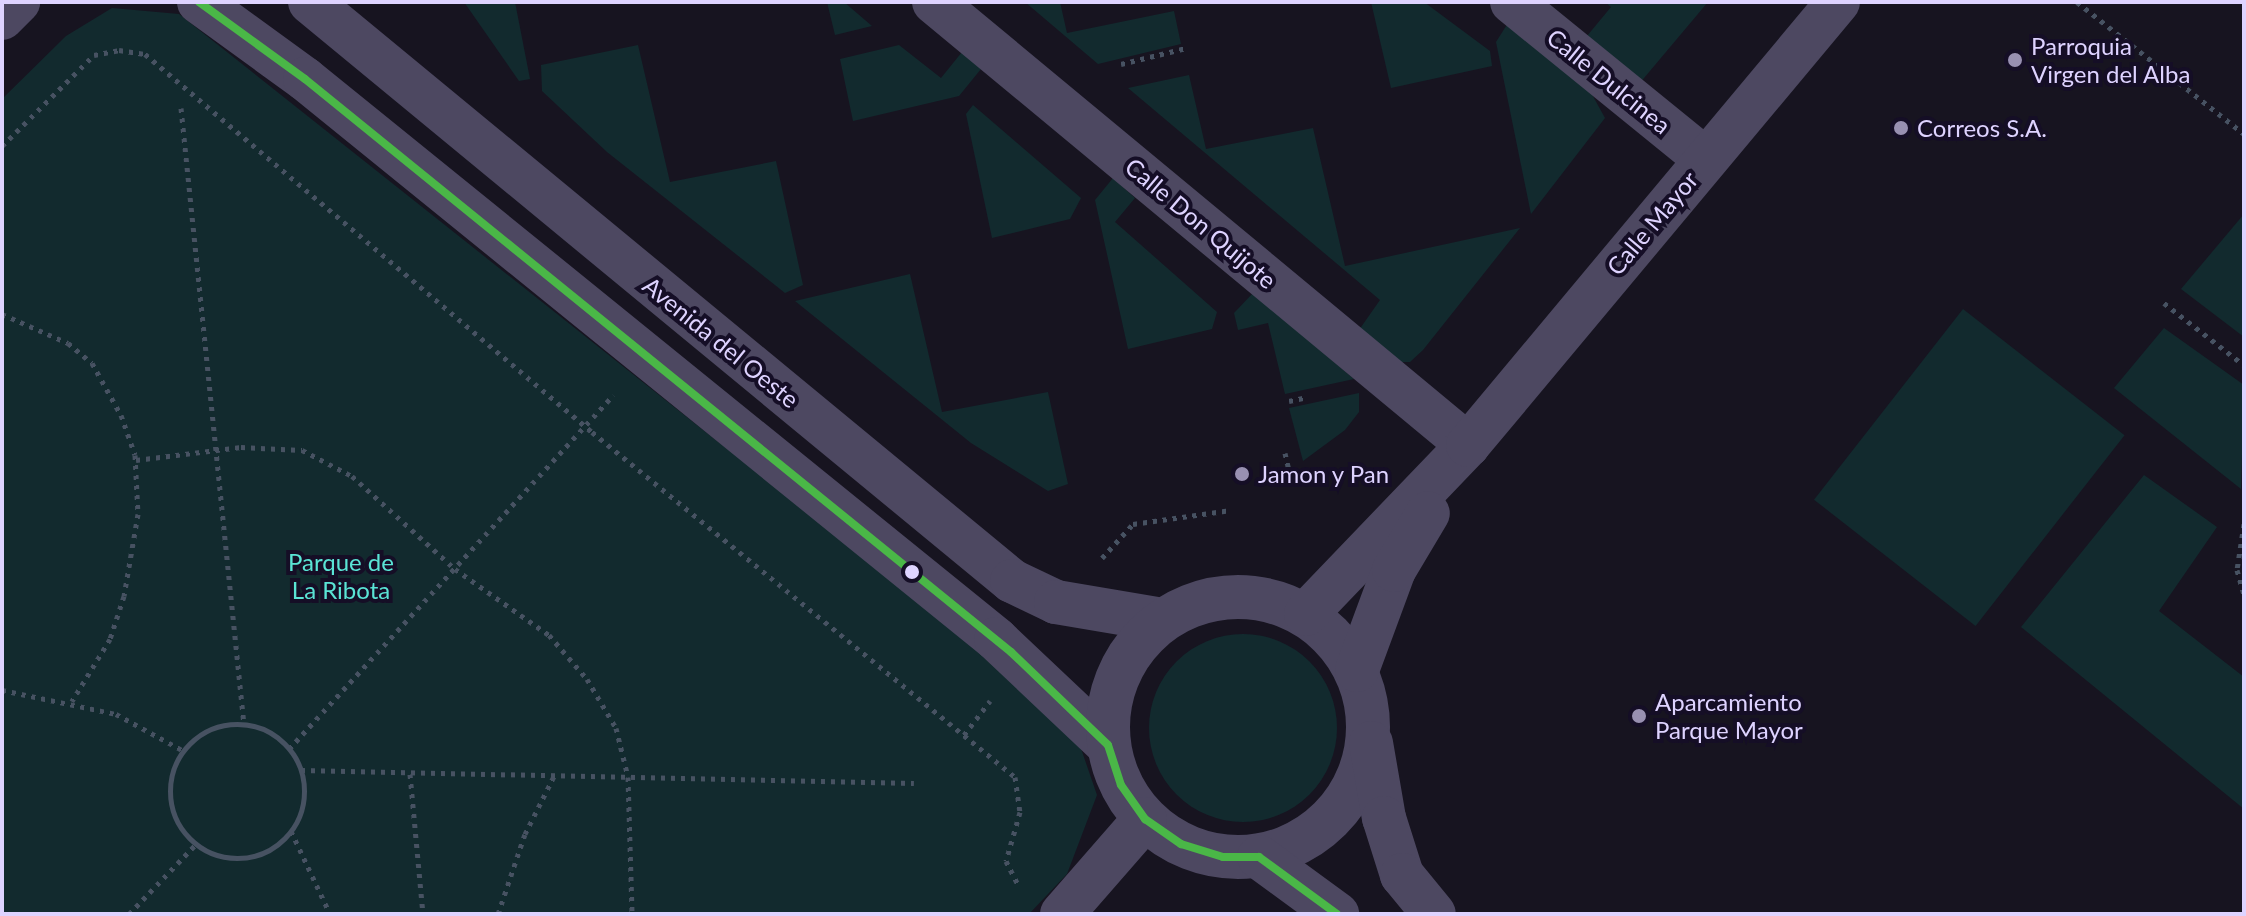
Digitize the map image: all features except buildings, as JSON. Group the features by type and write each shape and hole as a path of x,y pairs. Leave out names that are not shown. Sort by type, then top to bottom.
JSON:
{"street":[{"path":"2,18 18,2"},
{"path":"199,2 305,79 996,639 1108,745"},
{"name":"Avenida del Oeste","path":"310,2 1012,581 1056,602 1162,620"},
{"name":"Calle Don Quijote","path":"934,2 1468,445"},
{"name":"Calle Dulcinea","path":"1512,2 1705,159"},
{"name":"Calle Mayor","path":"1306,614 1468,445 1838,2"},
{"name":"Calle Mayor","path":"1357,670 1394,570 1468,445"},
{"path":"1369,735 1358,778 1327,824 1299,843 1259,857 1223,857 1181,844 1145,819 1121,785 1108,745 1108,710 1118,675 1136,645 1162,620 1196,602 1233,596 1271,600 1306,614 1335,638 1357,670 1367,701 1369,735 1384,818 1402,875 1434,914"},
{"path":"1046,906 1145,819"},
{"path":"1259,857 1337,914"}],"path":[{"path":"2077,2 2244,134"},
{"path":"1121,64 1186,48"},
{"path":"2,146 94,55 119,50 145,54 585,426 1015,777 1020,812 1006,861 1046,906"},
{"path":"181,108 244,725"},
{"path":"2164,303 2244,365"},
{"path":"2,314 68,343 92,363 121,415 136,460 138,514 124,596 110,639 72,701"},
{"path":"289,749 613,395"},
{"path":"1289,401 1308,397"},
{"path":"136,460 214,449 274,447 323,460 352,476 455,569 549,635 572,659 616,728 628,777 632,914"},
{"path":"1285,453 1289,470"},
{"path":"2244,524 2237,570 2244,594"},
{"path":"2,690 72,701 116,714 184,751"},
{"path":"244,725 267,732 289,749 301,770 305,795 291,831 270,850 249,857 227,857 197,843 176,820 170,798 171,776 184,751 213,728 244,725"},
{"path":"301,770 914,783"},
{"path":"410,774 423,914"},
{"path":"498,914 525,834 554,776"},
{"path":"291,831 330,914"},
{"path":"129,914 197,843"}],"green space":[{"path":"464,2 515,2 530,79 519,81"},
{"path":"827,2 844,2 872,26 835,35"},
{"path":"1025,2 1060,2 1067,33 1174,11 1181,44 1098,64"},
{"path":"1371,2 1424,2 1490,51 1492,66 1391,88"},
{"path":"1605,2 1708,2 1639,84 1587,36 1611,7"},
{"name":"Parque de La Ribota","path":"112,8 179,14 717,441 1006,658 1076,734 1097,795 1067,874 1029,914 2,914 2,99 66,36"},
{"path":"1508,23 1589,89 1605,118 1531,214 1496,42"},
{"path":"638,45 670,182 776,161 803,285 785,293 607,152 542,91 541,65"},
{"path":"899,45 941,78 962,52 981,69 959,96 853,121 840,59"},
{"path":"1189,75 1206,149 1313,128 1345,266 1520,228 1423,350 1410,362 1398,362 1359,330 1380,300 1128,88"},
{"path":"973,105 1081,198 1070,219 992,238 966,114"},
{"path":"1113,178 1135,198 1115,222 1217,312 1212,329 1128,349 1095,200"},
{"path":"2244,214 2244,337 2181,289"},
{"path":"910,274 942,412 1048,392 1068,484 1048,491 971,443 795,301"},
{"path":"1253,293 1354,379 1285,394 1268,323 1238,330 1234,313"},
{"path":"1963,309 2125,435 1976,626 1814,500"},
{"path":"2164,328 2244,385 2241,489 2114,388"},
{"path":"1359,393 1359,412 1345,430 1303,461 1289,408"},
{"path":"2144,475 2217,527 2159,611 2244,677 2244,809 2021,627"},
{"path":"1243,634 1279,642 1309,662 1329,692 1337,728 1329,764 1309,794 1279,814 1243,822 1207,814 1177,794 1157,764 1149,728 1157,692 1177,662 1207,642"}],"transit line":[{"path":"199,2 305,79 1011,652 1108,745 1121,785 1145,819 1181,844 1223,857 1259,857 1337,914"}],"place":[{"name":"Parroquia Virgen del Alba","path":"2015,60"},
{"name":"Correos S.A.","path":"1901,128"},
{"name":"Jamon y Pan","path":"1242,474"},
{"name":"Aparcamiento Parque Mayor","path":"1639,716"}]}
